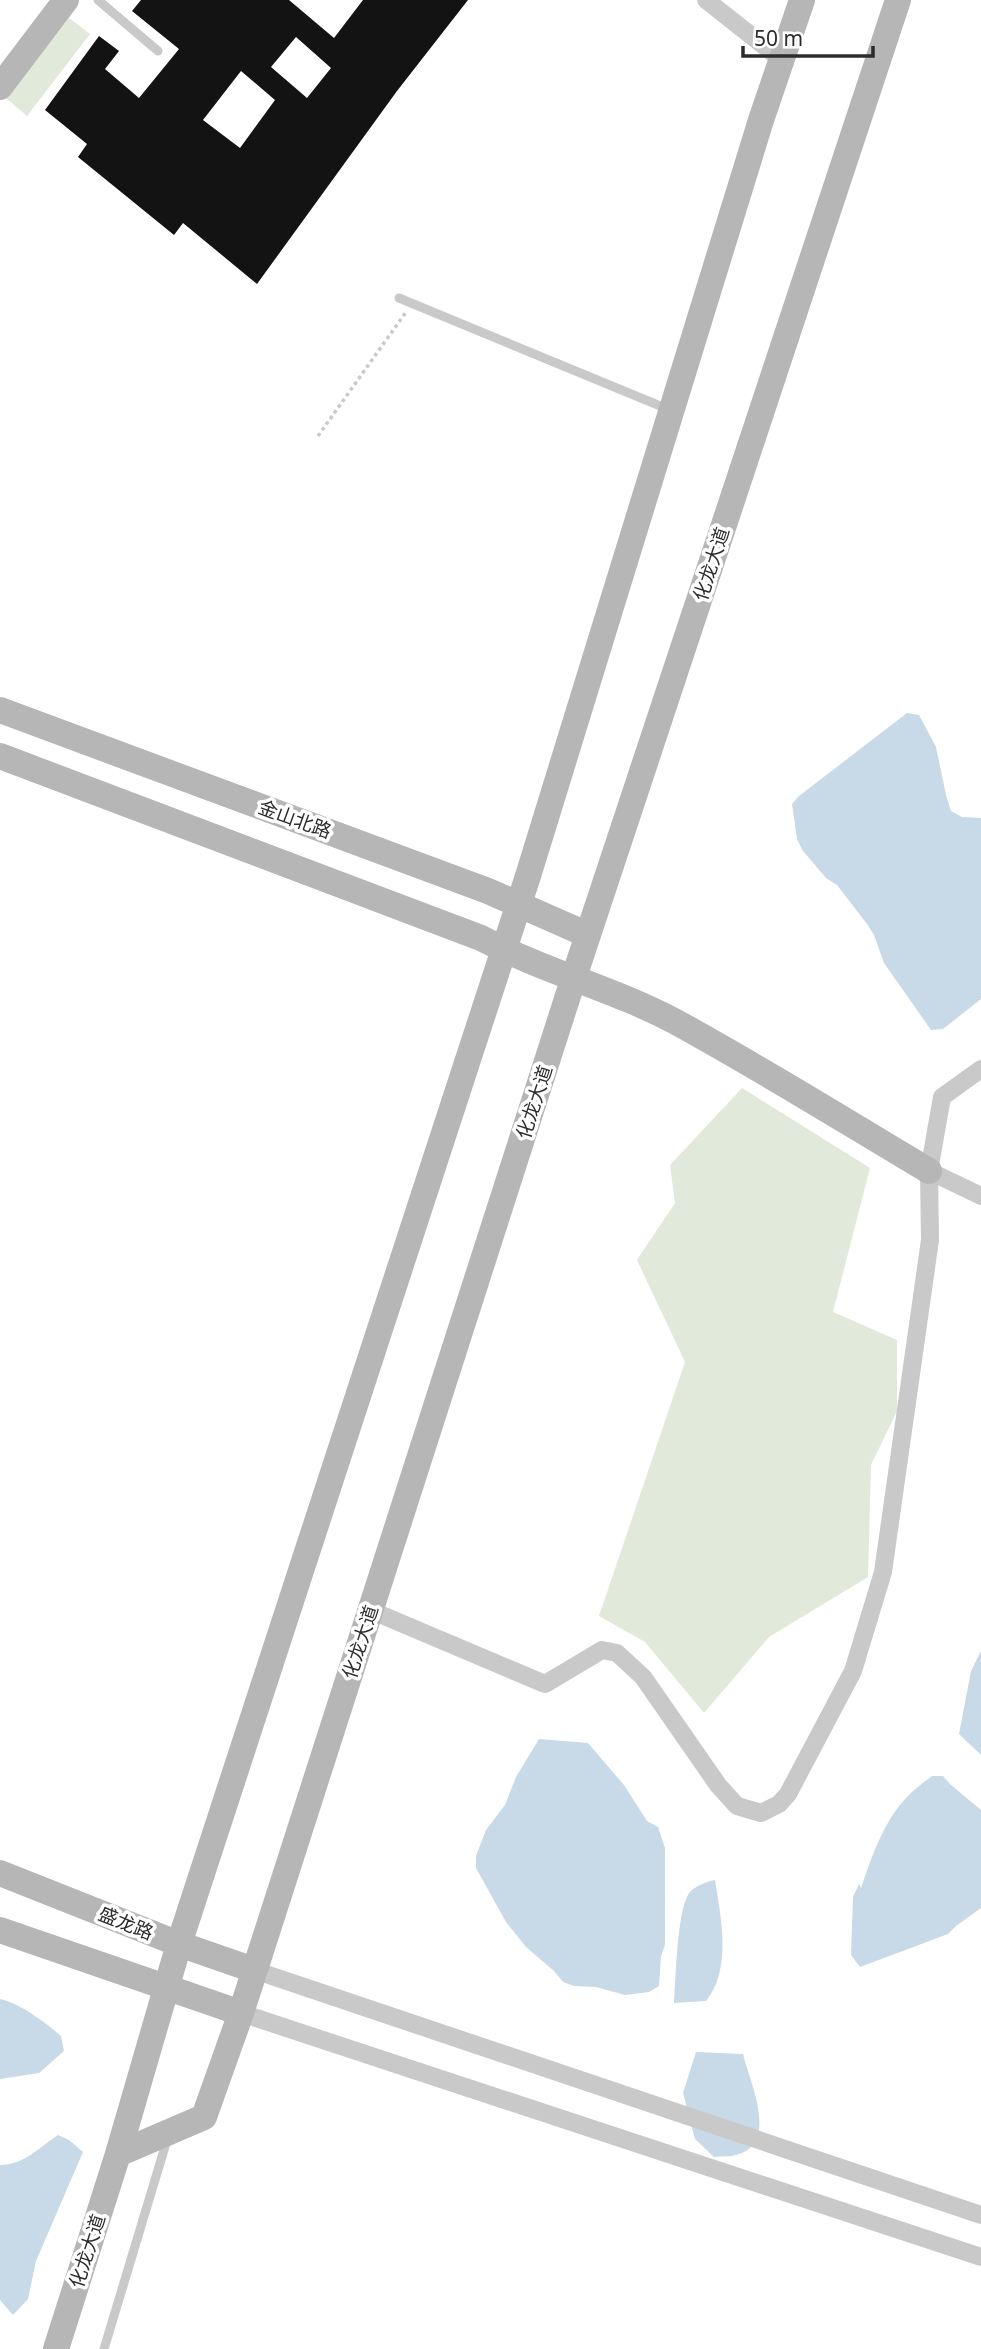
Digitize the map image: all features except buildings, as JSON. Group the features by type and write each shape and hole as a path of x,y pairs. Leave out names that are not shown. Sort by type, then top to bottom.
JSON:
{"main road":[{"path":"0,86 66,0"},
{"name":"化龙大道","path":"56,2349 118,2154 179,1944 519,903 802,0"},
{"name":"化龙大道","path":"118,2154 204,2117 241,2013 574,977 898,0"},
{"name":"金山北路","path":"0,710 519,903 589,935"},
{"path":"0,756 481,938 503,950 574,977 675,1021 929,1171"},
{"name":"盛龙路","path":"0,1873 179,1944 254,1970"},
{"path":"0,1930 241,2013"}],"street":[{"path":"706,0 782,60"},
{"path":"370,1611 545,1685 602,1650 617,1653 643,1677 718,1786 737,1806 761,1813 779,1804 788,1794 853,1671 883,1572 930,1240 929,1171 943,1097 981,1069"},
{"path":"929,1171 981,1196"},
{"path":"254,1970 981,2215"},
{"path":"241,2013 981,2257"}],"lane":[{"path":"98,0 158,51"},
{"path":"399,298 672,411"},
{"path":"104,2349 169,2132"}],"path":[{"path":"318,436 412,304"}],"green space":[{"path":"69,18 90,34 27,116 6,98"},
{"path":"742,1088 870,1168 833,1312 897,1340 897,1411 871,1465 868,1577 769,1637 704,1713 645,1642 599,1616 685,1362 637,1260 675,1203 670,1165"}],"water":[{"path":"907,713 919,715 936,747 951,811 962,817 981,818 981,999 943,1029 931,1030 884,963 867,924 837,885 826,878 803,851 797,839 792,804"},
{"path":"981,1651 981,1755 959,1734 971,1671"},
{"path":"539,1739 588,1743 624,1785 647,1821 658,1827 665,1848 665,1945 661,1956 659,1986 649,1992 625,1995 563,1982 526,1947 506,1922 476,1868 476,1856 486,1830 505,1805 516,1777"},
{"path":"932,1776 943,1776 981,1810 981,1908 948,1934 860,1967 851,1955 853,1897 859,1884 861,1888 874,1852 891,1818 909,1795"},
{"path":"715,1880 722,1943 719,1974 706,2001 674,2003 680,1928 686,1900 696,1887"},
{"path":"0,1999 24,2009 61,2036 64,2051 39,2073 0,2079"},
{"path":"696,2052 743,2054 759,2111 757,2139 749,2149 736,2155 714,2157 695,2139 683,2093"},
{"path":"58,2135 83,2152 36,2261 28,2299 13,2315 0,2300 0,2165 23,2159"}]}
